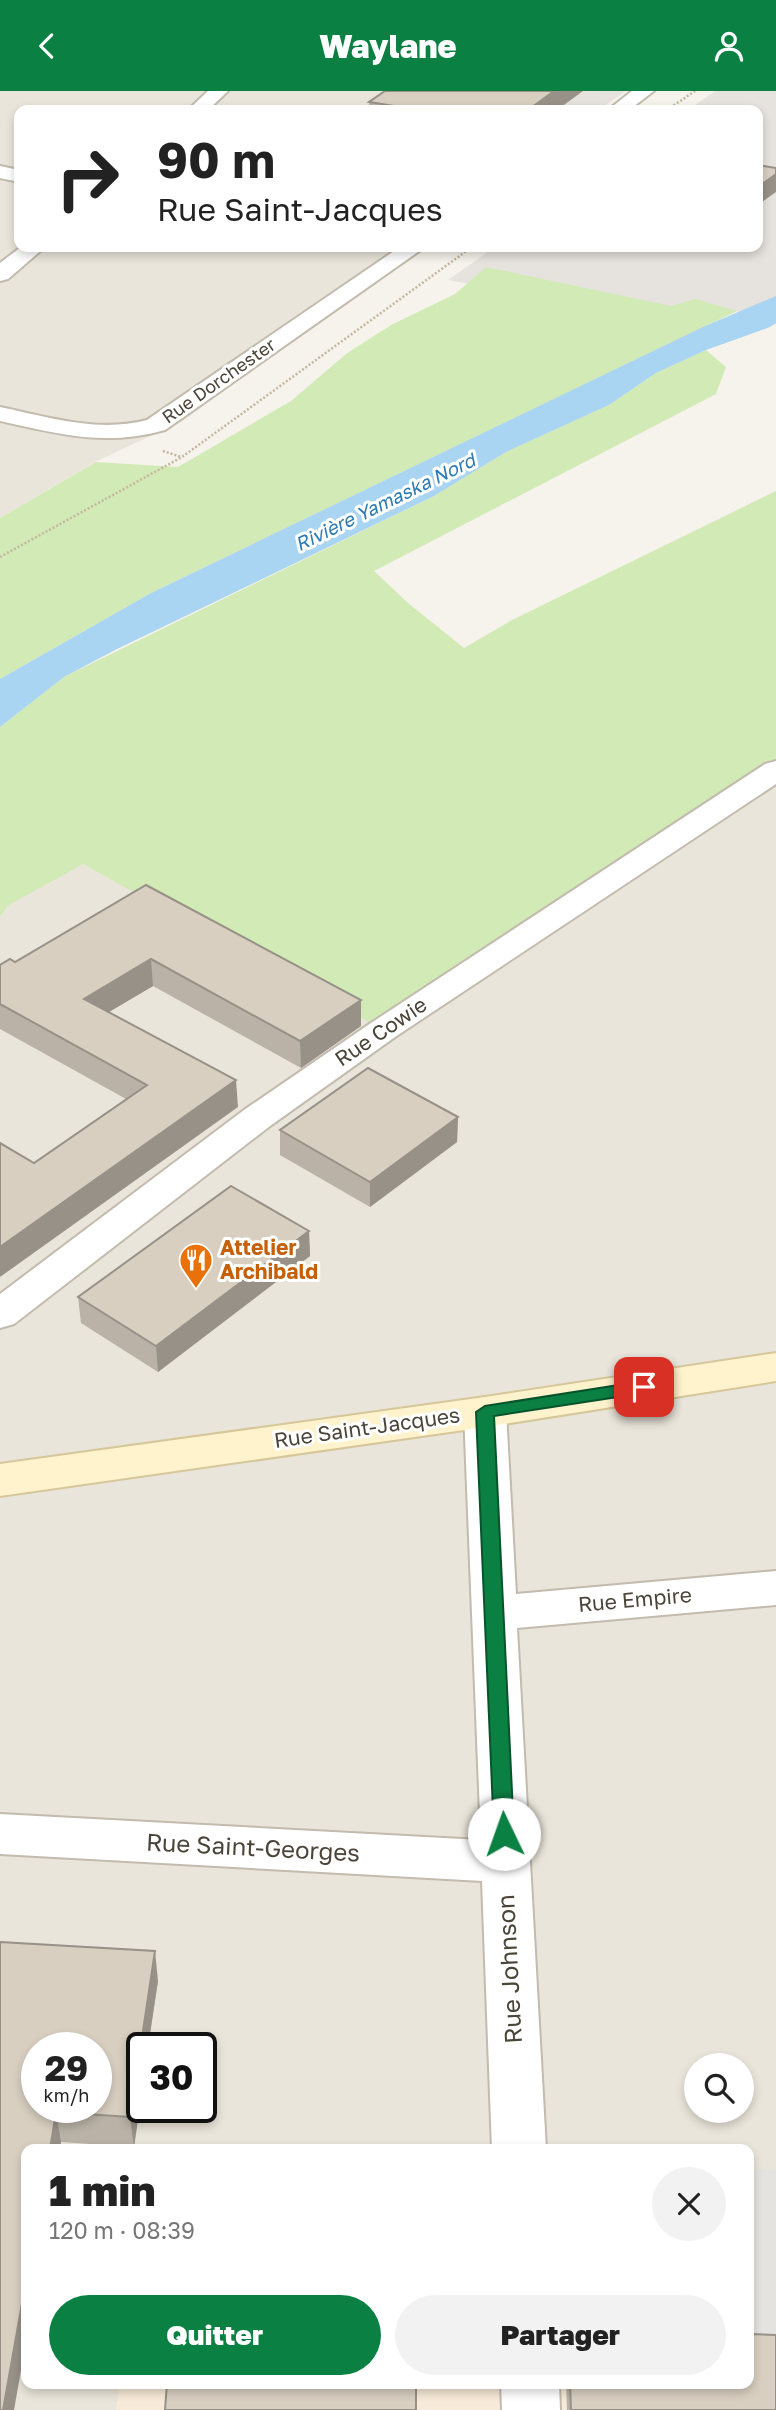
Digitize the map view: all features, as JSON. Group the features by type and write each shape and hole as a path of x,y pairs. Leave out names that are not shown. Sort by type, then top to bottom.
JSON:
{"main road":[{"name":"Rue Saint-Jacques","path":"0,1480 485,1412 776,1367"}],"street":[{"path":"203,105 219,91"},
{"path":"624,105 645,91"},
{"path":"0,274 28,252"},
{"name":"Rue Dorchester","path":"0,414 108,435 138,432 156,425 407,252"},
{"name":"Rue Cowie","path":"0,1314 257,1118 383,1030 776,770"},
{"name":"Rue Johnson","path":"485,1412 519,2144"},
{"name":"Rue Empire","path":"494,1613 776,1588"},
{"name":"Rue Saint-Georges","path":"0,1834 505,1862"},
{"path":"530,2389 531,2410"}],"path":[{"path":"674,105 695,91"},
{"path":"0,557 182,457 465,252"}],"shaded area":[{"path":"0,91 404,91 386,105 14,105 14,252 404,252 183,421 97,461 0,518"},
{"path":"404,91 626,91 605,105 386,105"},
{"path":"715,91 776,91 776,325 737,311 703,327 448,280 488,252 763,252 763,105 695,105"},
{"path":"776,768 776,2410 0,2410 0,917 9,905 83,863 383,1030"},
{"path":"754,2169 776,2169 776,2410 754,2388"},
{"path":"754,2388 776,2410 116,2410 119,2389"}],"green space":[{"path":"486,267 671,306 695,299 737,311 151,593 0,679 0,518 96,462 178,467 291,401 346,354 391,325 455,294"},
{"path":"706,350 726,367 716,394 374,571 408,603 464,648 512,620 776,491 776,768 383,1030 83,864 9,905 0,917 0,727 64,677 434,496 506,452 609,405 656,373"}],"water":[{"name":"Rivière Yamaska Nord","path":"776,296 776,323 770,327 706,350 656,373 609,405 506,452 434,496 117,649 64,677 0,727 0,679 151,593 703,327"}],"building":[{"path":"385,91 554,91 535,105 388,105 369,102"},
{"path":"763,166 776,168 776,174 763,183"},
{"path":"146,885 361,1000 300,1041 151,959 84,999 236,1080 0,1247 0,1143 34,1163 147,1085 0,1004 0,965 10,959 15,962"},
{"path":"368,1068 458,1117 370,1182 280,1130"},
{"name":"Attelier Archibald","path":"231,1186 309,1231 156,1346 78,1297"},
{"path":"0,1942 155,1951 143,2032 126,2032 126,2117 112,2116 112,2032 21,2032 21,2123 54,2123 51,2144 21,2144 21,2309 3,2410 0,2410"},
{"path":"754,2334 776,2335 776,2410 571,2410 570,2389 754,2389"},
{"path":"167,2389 416,2389 416,2410 165,2410"}],"place":[{"name":"Attelier Archibald","path":"196,1290"}],"route":[{"path":"504,1834 485,1412 644,1387"}]}
